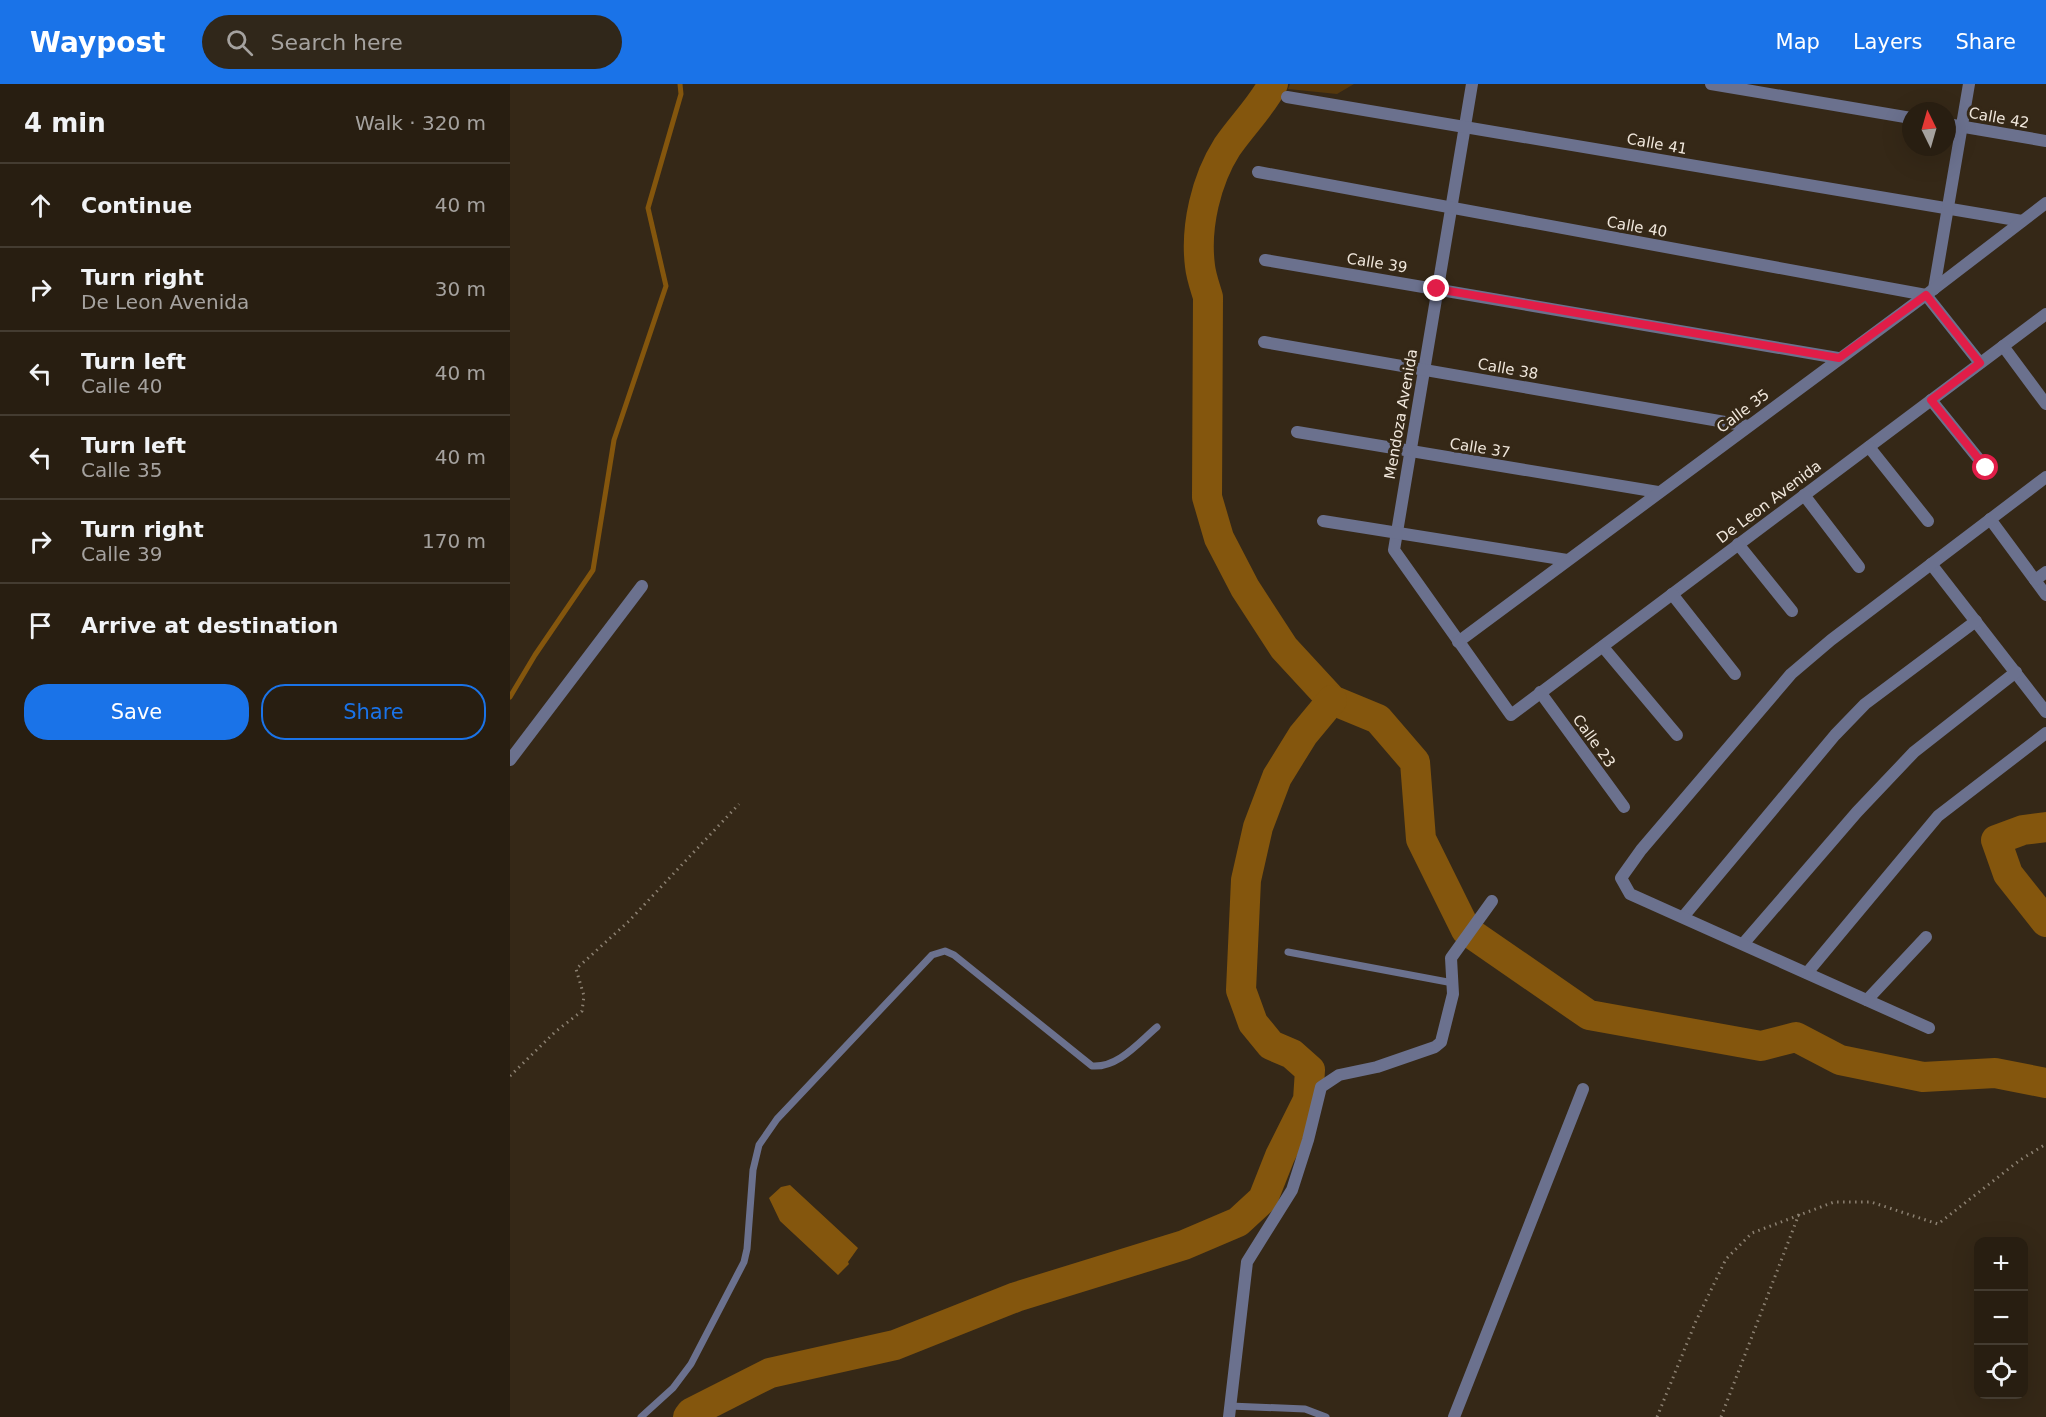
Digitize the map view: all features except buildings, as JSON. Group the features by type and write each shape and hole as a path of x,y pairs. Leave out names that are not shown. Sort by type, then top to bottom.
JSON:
{"street":[{"name":"Mendoza Avenida","path":"1472,84 1394,550 1511,715"},
{"path":"1711,84 1902,116"},
{"path":"1969,84 1930,292 1980,363"},
{"name":"Calle 41","path":"1287,97 2022,221"},
{"name":"Calle 42","path":"1956,126 2046,141"},
{"name":"Calle 40","path":"1258,172 1930,292"},
{"name":"Calle 35","path":"1458,642 1930,292 2046,203"},
{"name":"Calle 39","path":"1265,260 1839,358"},
{"name":"De Leon Avenida","path":"1511,715 2046,314"},
{"name":"Calle 38","path":"1264,342 1748,426"},
{"path":"2003,346 2046,404"},
{"path":"1931,400 1986,468"},
{"name":"Calle 37","path":"1298,432 1658,492"},
{"path":"1869,447 1928,521"},
{"path":"1929,1028 1630,894 1621,878 1641,850 1791,674 1831,640 2046,477"},
{"path":"1804,495 1859,567"},
{"path":"1990,519 2046,595"},
{"path":"1323,521 1567,560"},
{"path":"1738,544 1792,611"},
{"path":"1931,564 2046,712"},
{"path":"2035,580 2046,572"},
{"path":"510,760 642,586"},
{"path":"1672,594 1735,674"},
{"path":"1683,917 1835,735 1865,704 1976,621"},
{"path":"1602,647 1677,735"},
{"path":"1743,944 1857,812 1914,752 2016,672"},
{"name":"Calle 23","path":"1540,692 1624,807"},
{"path":"1807,973 1938,816 2046,734"},
{"path":"1230,1411 1247,1262 1292,1190 1322,1088 1339,1075 1377,1067 1435,1047 1441,1042 1453,994 1451,958 1492,901"},
{"path":"1867,1000 1926,937"},
{"path":"1454,1417 1583,1089"}],"lane":[{"path":"641,1417 673,1388 691,1364 744,1262 753,1170 759,1145 777,1119 932,955 945,951 954,955 1092,1066 1102,1067 1115,1062 1157,1027"},
{"path":"1287,952 1453,983"},
{"path":"1230,1411 1305,1409 1326,1417"}],"path":[{"path":"510,1076 555,1032 582,1011 584,996 576,969 629,921 739,804"},
{"path":"1657,1417 1696,1321 1726,1259 1752,1233 1834,1202 1871,1202 1938,1224 2020,1160 2046,1144"},
{"path":"1721,1417 1799,1214"}],"shaded area":[{"path":"1290,84 1354,84 1337,94 1288,89"},
{"path":"790,1185 858,1248 848,1262 849,1264 838,1275 780,1221 769,1198 781,1187"}],"waterway":[{"path":"510,697 535,655 593,570 614,440 666,286 648,208 681,94 680,84"},
{"path":"1273,84 1220,160 1208,189 1201,220 1200,266 1208,297 1207,497 1219,538 1245,588 1284,648 1332,700 1378,719 1415,762 1421,839 1466,930 1589,1015 1761,1046 1796,1037 1840,1060 1923,1077 1995,1073 2046,1083"},
{"path":"688,1417 691,1413 770,1373 895,1345 1016,1297 1184,1245 1238,1222 1263,1199 1280,1156 1308,1100 1310,1070 1292,1054 1271,1045 1253,1023 1241,990 1246,880 1258,827 1277,777 1303,735 1332,700"},
{"path":"2046,827 2023,830 1996,840 2008,874 2046,922"}],"route":[{"path":"1437,289 1839,358 1926,295 1980,363 1931,400 1986,468"}]}
